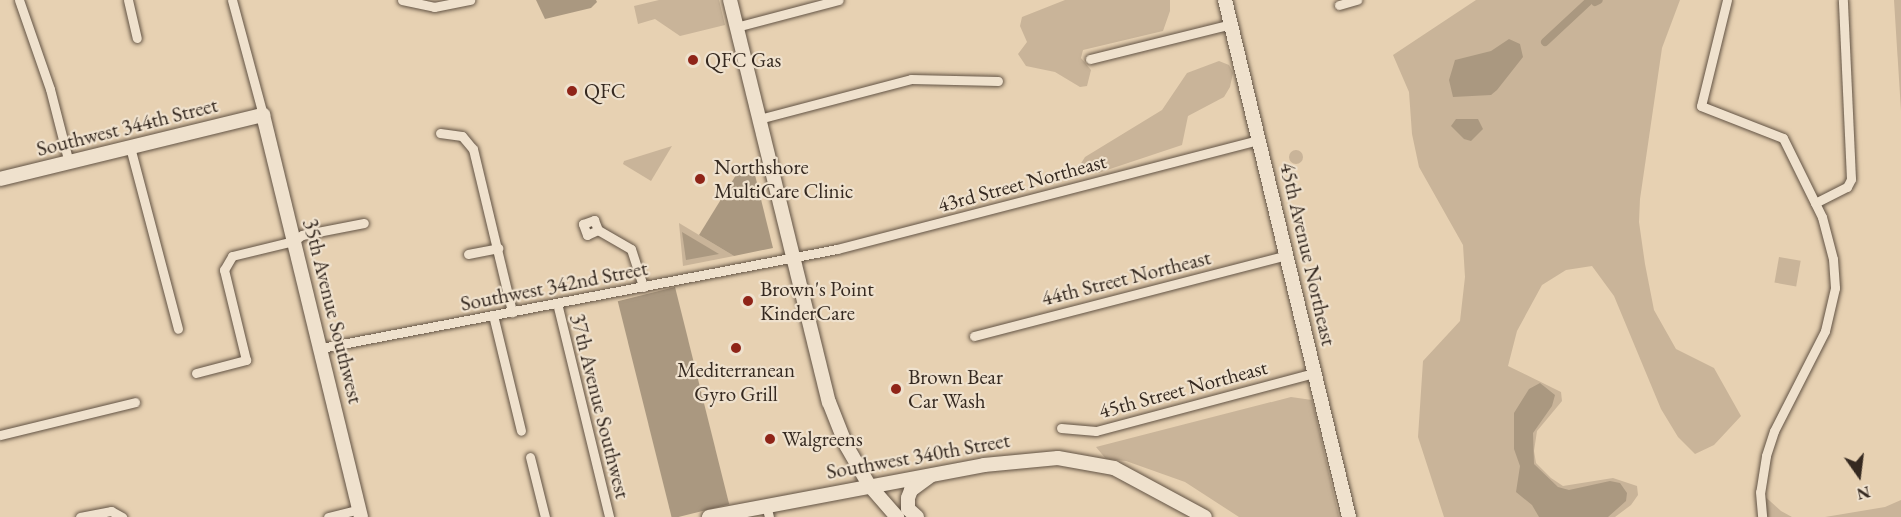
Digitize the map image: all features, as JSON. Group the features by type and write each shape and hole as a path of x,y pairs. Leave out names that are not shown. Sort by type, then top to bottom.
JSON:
{"street":[{"path":"19,0 50,89 69,163"},
{"path":"128,0 137,38"},
{"path":"232,0 263,115"},
{"path":"402,0 434,7 470,0"},
{"path":"730,0 829,402 846,445 869,485 897,517"},
{"path":"736,27 839,0"},
{"name":"45th Avenue Northeast","path":"1225,0 1349,517"},
{"path":"1339,5 1357,0"},
{"path":"1727,0 1701,106 1783,138 1815,203 1832,249 1833,301 1818,348 1770,443 1760,492 1762,517"},
{"path":"1815,203 1847,187 1851,179 1843,0"},
{"path":"1090,59 1231,24"},
{"path":"759,119 911,80 998,81"},
{"name":"Southwest 344th Street","path":"0,179 263,115"},
{"name":"35th Avenue Southwest","path":"263,115 360,513"},
{"path":"440,133 462,136 473,149 512,312"},
{"name":"43rd Street Northeast","path":"793,258 1259,140"},
{"path":"130,147 178,329"},
{"path":"196,373 246,360 226,264 231,256 294,241 302,235 364,223"},
{"path":"598,230 631,249 643,287"},
{"path":"468,254 498,248"},
{"name":"44th Street Northeast","path":"974,336 1288,255"},
{"name":"Southwest 342nd Street","path":"321,348 793,258"},
{"name":"37th Avenue Southwest","path":"557,303 609,517"},
{"path":"493,315 521,431"},
{"name":"45th Street Northeast","path":"1061,428 1096,431 1314,373"},
{"path":"0,435 135,402"},
{"path":"530,457 545,517"},
{"name":"Southwest 340th Street","path":"709,517 767,511 869,485 1019,459 1064,458 1114,468 1205,517"},
{"path":"917,517 908,509 908,498 911,490 933,474"},
{"path":"80,517 103,511 120,515"},
{"path":"328,517 360,513"}],"shaded area":[{"path":"536,0 596,0 597,2 591,8 545,19"},
{"path":"659,0 719,0 725,25 680,36 655,19 638,24 634,6"},
{"path":"1065,0 1170,0 1170,11 1163,31 1083,50 1081,58 1091,70 1087,86 1080,87 1055,72 1026,66 1018,54 1027,42 1020,26 1022,17"},
{"path":"1476,0 1680,0 1662,48 1640,199 1639,222 1645,264 1654,310 1676,349 1714,368 1741,416 1714,445 1695,454 1678,437 1661,409 1614,296 1592,266 1566,270 1542,285 1517,331 1508,366 1561,392 1562,401 1537,431 1534,451 1536,463 1551,478 1563,486 1613,478 1637,486 1638,495 1631,505 1615,517 1444,517 1418,437 1423,361 1460,321 1465,277 1463,245 1419,167 1412,134 1409,92 1393,55"},
{"path":"1894,0 1901,0 1901,111"},
{"path":"1509,39 1520,44 1523,57 1497,90 1491,95 1453,97 1449,80 1455,60 1491,51"},
{"path":"1219,61 1229,65 1233,73 1230,87 1224,97 1188,116 1182,145 1098,173 1084,172 1080,165 1085,157 1162,110 1187,73"},
{"path":"1456,119 1478,119 1483,129 1471,141 1464,139 1451,126"},
{"path":"672,146 651,181 623,164 624,161"},
{"path":"1296,150 1301,152 1303,157 1301,162 1296,164 1291,162 1289,157 1291,152"},
{"path":"754,171 773,248 734,256 699,235 736,175"},
{"path":"679,223 734,256 683,266"},
{"path":"682,232 719,254 686,260"},
{"path":"1779,257 1801,261 1796,286 1774,283"},
{"path":"675,287 729,504 672,517 618,301"},
{"path":"1540,383 1555,395 1552,406 1533,433 1534,464 1558,487 1569,490 1610,481 1620,483 1627,493 1626,501 1608,517 1539,517 1532,505 1516,492 1520,466 1514,449 1514,413 1529,389"},
{"path":"1291,397 1312,400 1339,517 1239,517 1185,482 1126,461 1106,459 1096,447"},
{"path":"1760,492 1781,511 1792,517 1762,517"},
{"path":"1901,500 1901,517 1825,517 1885,507"}],"waterway":[{"path":"1595,2 1599,0"},
{"path":"1545,42 1588,2"}],"place":[{"name":"QFC Gas","path":"693,60"},
{"name":"QFC","path":"572,91"},
{"name":"Northshore MultiCare Clinic","path":"700,179"},
{"name":"Brown's Point KinderCare","path":"748,301"},
{"name":"Mediterranean Gyro Grill","path":"736,348"},
{"name":"Brown Bear Car Wash","path":"896,389"},
{"name":"Walgreens","path":"770,439"}]}
